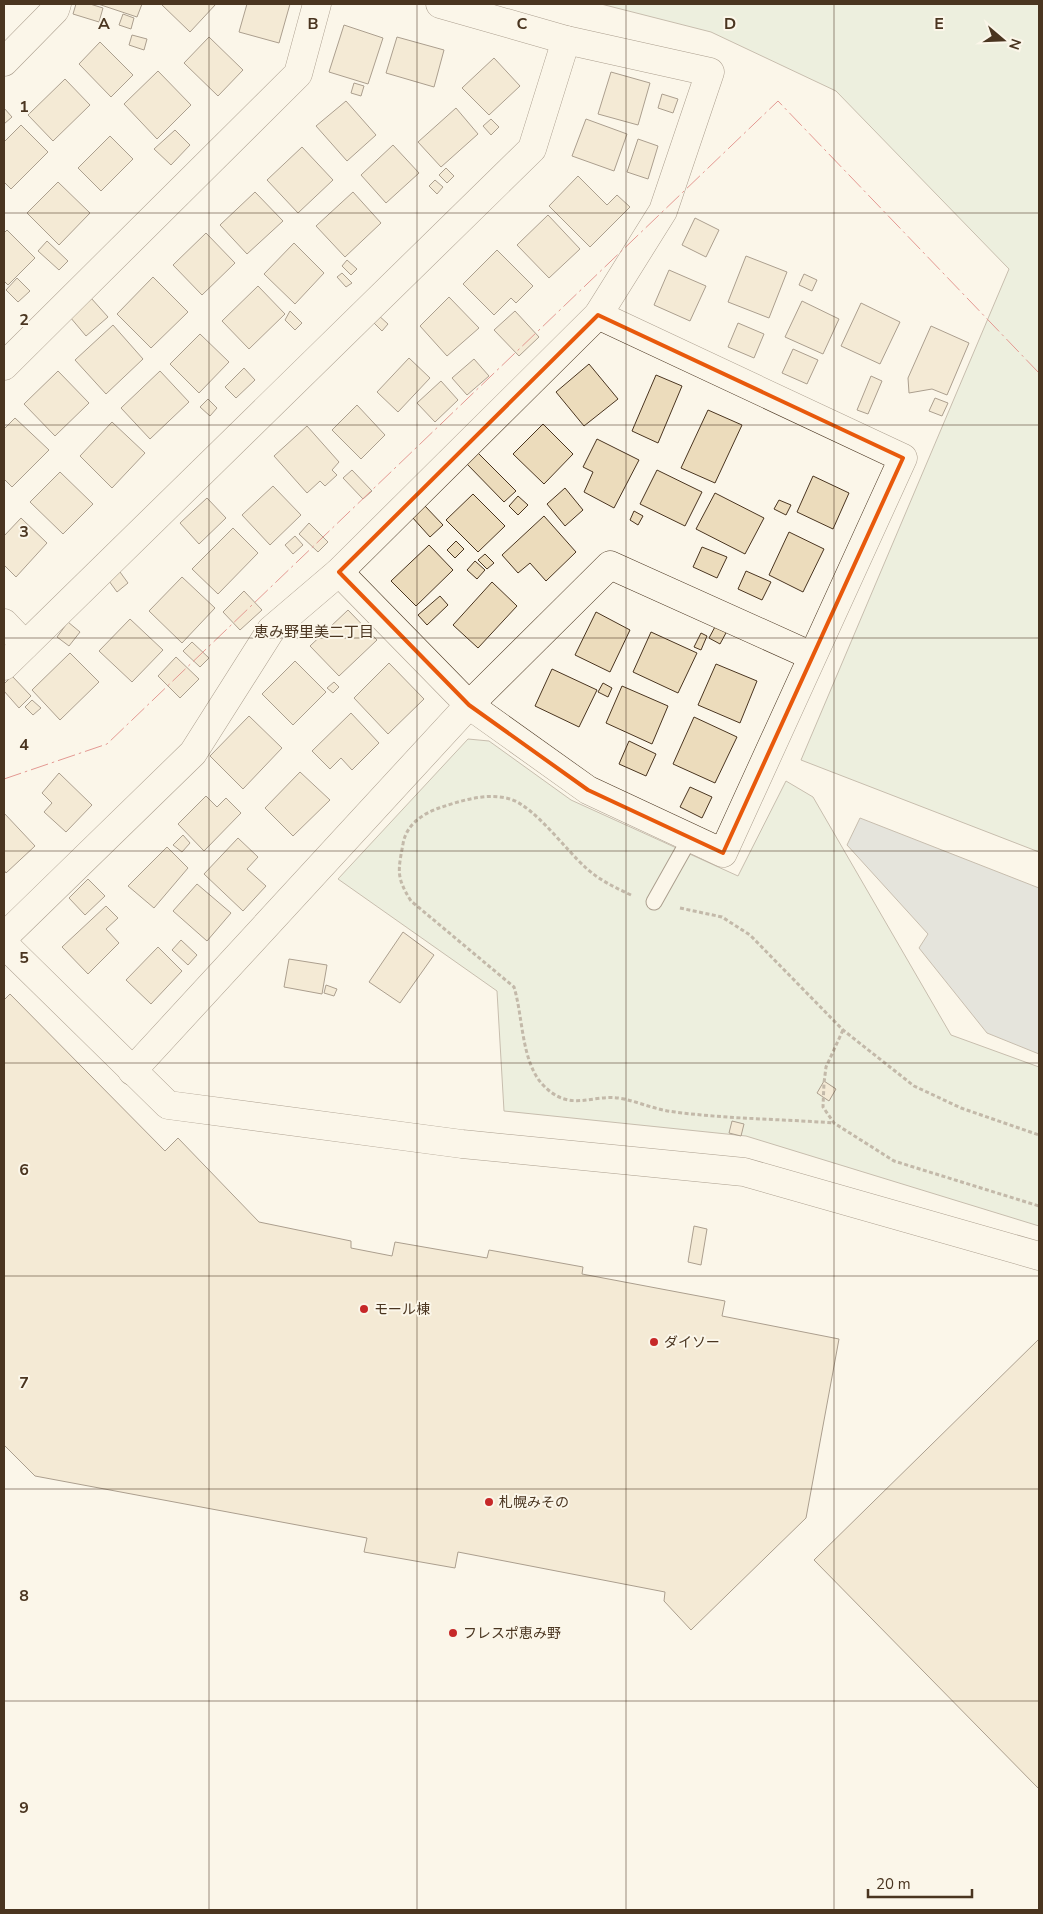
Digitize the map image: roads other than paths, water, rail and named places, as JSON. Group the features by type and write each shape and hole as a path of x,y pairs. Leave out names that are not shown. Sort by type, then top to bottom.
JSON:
{"street":[{"path":"4,62 55,10 57,4"},
{"path":"4,366 298,74 317,4"},
{"path":"4,937 193,753 272,630 339,572 598,315 663,211 710,72 566,40 440,4"},
{"path":"4,666 532,149 566,40"},
{"path":"339,572 469,705 588,790 723,852 903,458 598,315"},
{"path":"132,1071 469,705 610,565 812,656"},
{"path":"4,623 25,645"},
{"path":"4,944 168,1105 462,1144 744,1172 1039,1256"}],"lane":[{"path":"654,902 690,838"}],"place":[{"name":"モール棟","path":"364,1309"},
{"name":"ダイソー","path":"654,1342"},
{"name":"札幌みその","path":"489,1502"},
{"name":"フレスポ恵み野","path":"453,1633"}],"district":[{"name":"恵み野里美二丁目","path":"314,632"}]}
